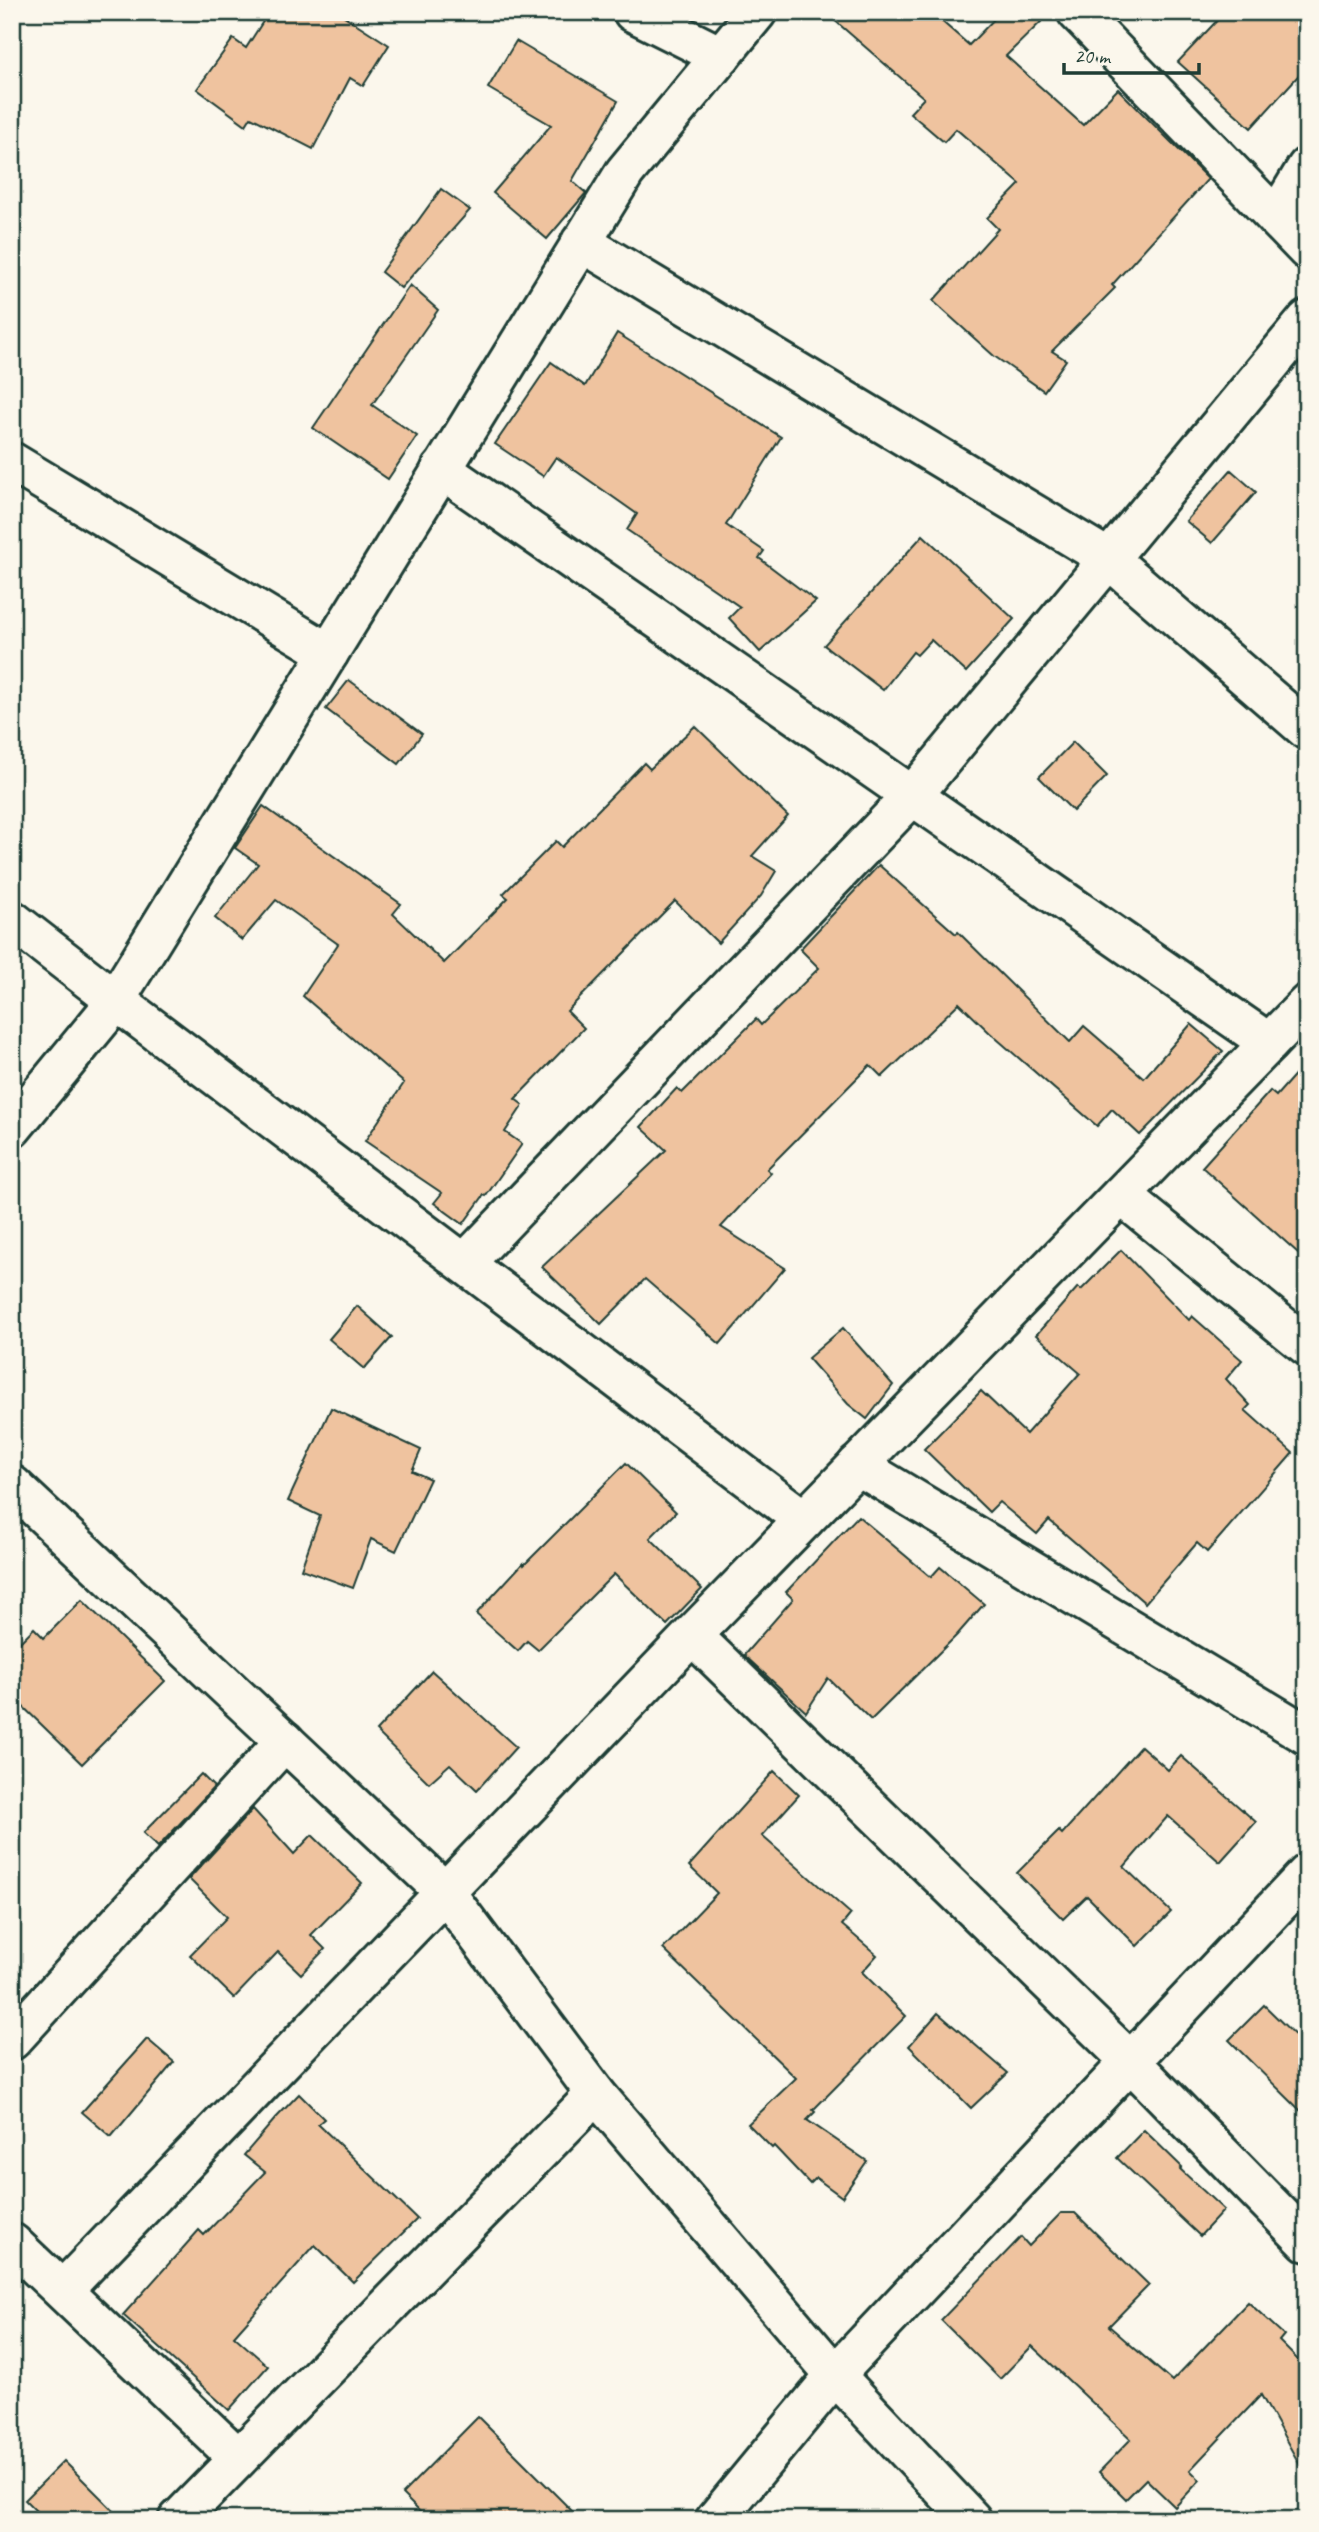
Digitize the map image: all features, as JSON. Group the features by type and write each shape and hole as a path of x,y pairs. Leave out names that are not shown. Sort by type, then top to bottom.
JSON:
{"street":[{"path":"633,12 721,56"},
{"path":"12,1128 115,1000 625,172 757,12"},
{"path":"1077,12 1307,250"},
{"path":"1276,218 1307,167"},
{"path":"581,243 1109,559 1307,730"},
{"path":"466,1263 912,796 1307,320"},
{"path":"12,462 328,653"},
{"path":"442,469 1269,1043"},
{"path":"12,920 804,1520"},
{"path":"63,2290 692,1635 1307,1004"},
{"path":"1121,1195 1307,1346"},
{"path":"857,1465 1307,1735"},
{"path":"15,1493 445,1892 596,2094 835,2375 972,2520"},
{"path":"692,1635 1130,2061 1307,2242"},
{"path":"12,2040 285,1741"},
{"path":"715,2520 835,2375 1307,1874"},
{"path":"178,2520 596,2094"},
{"path":"12,2243 238,2458"}],"building":[{"path":"269,12 338,12 389,45 363,86 350,78 313,149 251,117 246,125 197,89 233,39 246,48"},
{"path":"825,12 931,12 969,45 1001,12 1051,12 1006,56 1083,125 1118,89 1208,179 1112,285 1115,288 1052,351 1066,360 1044,391 994,356 933,301 998,229 987,218 1020,184 956,129 944,142 910,113 924,98"},
{"path":"1225,12 1307,12 1307,66 1251,128 1178,62"},
{"path":"516,41 618,101 572,181 586,193 547,239 493,193 551,125 488,88"},
{"path":"441,189 470,210 401,288 381,272"},
{"path":"410,285 438,310 372,405 417,436 388,479 313,428"},
{"path":"617,333 781,437 726,525 764,551 759,558 816,601 760,652 729,618 740,607 627,530 637,514 556,457 543,476 495,444 551,362 585,386"},
{"path":"1231,470 1256,492 1212,543 1186,521"},
{"path":"923,535 1014,619 966,672 931,640 917,655 913,652 883,690 824,645"},
{"path":"349,680 422,734 399,764 326,709"},
{"path":"695,726 788,816 752,856 776,871 761,896 718,943 675,901 567,1011 584,1028 515,1099 523,1105 505,1132 522,1144 463,1224 434,1203 442,1193 365,1141 404,1083 303,996 338,944 276,900 242,940 215,918 258,864 235,848 263,806 401,904 393,914 444,963 508,898 503,894 556,841 562,847 644,763 650,769"},
{"path":"1073,742 1107,776 1073,811 1039,777"},
{"path":"879,865 956,934 958,932 1070,1042 1084,1026 1144,1078 1191,1024 1223,1051 1140,1135 1112,1109 1097,1126 959,1003 882,1077 870,1065 767,1169 771,1173 721,1227 785,1268 720,1344 645,1279 601,1324 542,1267 666,1150 641,1127 677,1088 682,1093 756,1019 761,1025 819,968 800,949"},
{"path":"1307,1061 1307,1261 1202,1167 1270,1091 1276,1096"},
{"path":"1121,1250 1189,1320 1192,1316 1242,1360 1226,1379 1250,1405 1245,1410 1293,1453 1207,1552 1197,1543 1145,1603 1049,1520 1037,1534 999,1502 989,1512 924,1449 981,1391 1026,1434 1080,1373 1036,1335 1078,1287 1081,1290"},
{"path":"357,1306 392,1337 364,1369 329,1339"},
{"path":"843,1328 893,1385 867,1419 848,1404 808,1358"},
{"path":"331,1408 421,1450 412,1471 430,1479 396,1551 371,1539 353,1588 301,1569 320,1516 288,1501"},
{"path":"626,1463 676,1512 650,1538 702,1589 667,1625 614,1574 538,1650 527,1641 518,1651 476,1614 523,1563 524,1565"},
{"path":"858,1516 931,1577 940,1567 984,1604 957,1635 871,1720 828,1678 806,1712 744,1655 793,1599 786,1592"},
{"path":"82,1600 165,1681 82,1764 12,1696 12,1650 34,1628 44,1638"},
{"path":"432,1671 516,1747 477,1790 450,1764 429,1783 376,1731"},
{"path":"1141,1746 1168,1770 1181,1756 1256,1822 1220,1862 1168,1816 1124,1867 1171,1912 1137,1946 1087,1896 1063,1919 1017,1873 1059,1831 1062,1834"},
{"path":"774,1771 799,1795 762,1836 851,1914 842,1925 877,1955 862,1972 906,2016 813,2110 815,2112 807,2120 867,2161 842,2197 816,2178 810,2184 774,2146 772,2148 748,2124 796,2078 663,1949 717,1893 689,1866"},
{"path":"201,1774 214,1787 158,1847 143,1833"},
{"path":"253,1809 294,1854 312,1835 362,1883 311,1935 325,1949 301,1974 278,1952 234,1998 190,1955 227,1917 189,1879"},
{"path":"1264,2005 1307,2047 1307,2117 1229,2040"},
{"path":"938,2013 1008,2073 971,2108 909,2046"},
{"path":"147,2039 174,2062 111,2137 82,2112"},
{"path":"299,2094 324,2119 318,2124 417,2219 353,2282 315,2245 234,2336 268,2366 229,2410 123,2315 199,2230 204,2235 265,2172 244,2155"},
{"path":"1144,2130 1182,2167 1180,2169 1224,2210 1200,2236 1117,2158"},
{"path":"1061,2213 1075,2213 1149,2285 1109,2326 1172,2381 1248,2302 1284,2335 1279,2341 1307,2369 1307,2478 1261,2395 1190,2470 1200,2480 1175,2507 1146,2479 1126,2499 1099,2472 1131,2439 1032,2346 1000,2379 941,2320 1021,2237 1029,2246"},
{"path":"478,2417 581,2520 428,2520 402,2494"},
{"path":"64,2461 123,2520 45,2520 25,2500"}]}
